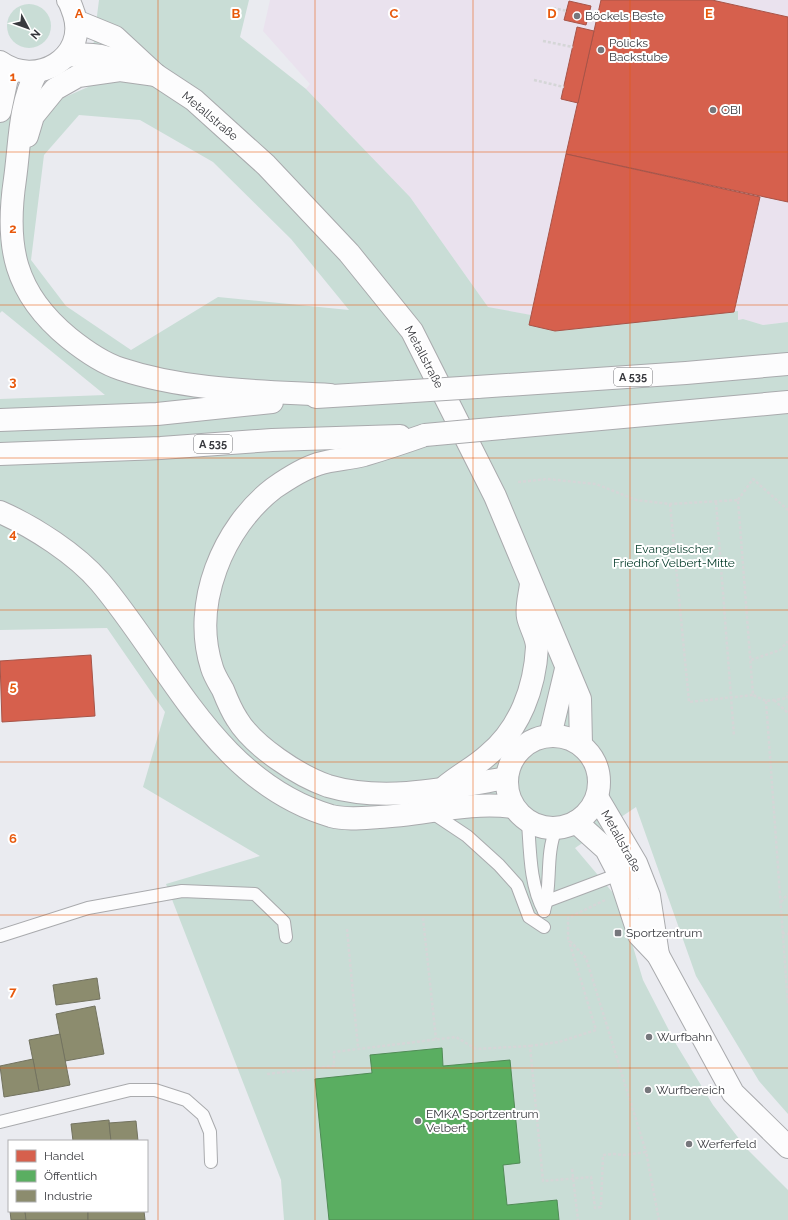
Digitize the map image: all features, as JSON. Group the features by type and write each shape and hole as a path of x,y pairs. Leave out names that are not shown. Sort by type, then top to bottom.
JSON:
{"main road":[{"path":"0,110 4,65 22,72 36,73 52,67 66,56 75,39 76,22 71,4 68,0"},
{"name":"Metallstraße","path":"76,22 115,37 156,75 194,100 266,165 349,253 412,331 495,496 566,669 580,699 580,745"},
{"name":"Metallstraße","path":"66,56 86,53 105,56 156,75"},
{"path":"15,176 33,116 55,89 78,76 120,70 156,75"},
{"path":"36,73 28,88 23,104 11,205 11,234 16,266 30,297 52,324 84,350 119,369 154,378 203,386 330,395"},
{"name":"A 535","path":"0,420 157,414 330,395 686,373 788,364"},
{"name":"A 535","path":"0,454 161,448 272,440 425,435 788,402"},
{"path":"425,435 364,455 318,464 295,474 253,506 237,526 223,549 214,575 207,605 207,637 212,667 237,720 278,761 328,786 357,792 389,793 442,789 506,778"},
{"path":"0,512 17,520 61,548 98,581 129,620 206,728 237,761 273,789 301,805 333,816 359,819 404,816 482,805 520,815 546,829 556,829 576,822 592,807 597,797 599,774 589,753 580,745 571,740 550,736 537,738 525,744 509,765 506,778 507,793 520,815"},
{"path":"442,789 489,755 502,741 523,707 531,689 537,644 528,616 531,584"},
{"path":"550,736 566,669"},
{"name":"Metallstraße","path":"597,797 636,863 649,896 658,955"},
{"name":"Metallstraße","path":"576,822 606,849 619,874 639,935 658,955 733,1093 788,1148"}],"lane":[{"path":"430,812 467,836 499,865 516,885 529,917 544,927"},
{"path":"520,815 540,904 544,912 547,901 547,875 552,837 556,829"},
{"path":"547,901 619,874"},
{"path":"0,936 88,908 182,891 255,894 284,922 286,937"},
{"path":"0,1122 130,1090 155,1090 186,1100 203,1115 210,1132 211,1162"}],"path":[{"path":"553,8 566,11"},
{"path":"543,41 572,47"},
{"path":"534,80 564,87"},
{"path":"518,482 546,479 596,484 636,500 670,504 738,500"},
{"path":"753,695 738,500 754,480 788,510"},
{"path":"716,502 734,736"},
{"path":"670,504 689,702 753,695 766,701 787,698 788,692"},
{"path":"750,660 780,650 788,641"},
{"path":"774,700 788,713"},
{"path":"766,701 788,1005"},
{"path":"780,902 788,894"},
{"path":"267,1074 334,1066 334,1052 358,1048 456,1037 476,1049 530,1046 560,1042 596,1030 568,939 568,918 605,900"},
{"path":"423,918 436,1039"},
{"path":"347,929 358,1048"},
{"path":"782,934 788,934"},
{"path":"568,939 586,958 646,1152 659,1220"},
{"path":"530,1046 543,1181 574,1180 591,1177 595,1208 601,1207 603,1155 624,1155 646,1152"},
{"path":"572,1169 578,1220"}],"shaded area":[{"path":"270,0 788,0 788,322 763,325 743,319 738,320 737,312 555,331 529,325 530,315 488,307 410,197 306,89 310,84 263,31"}],"green space":[{"name":"Evangelischer Friedhof Velbert-Mitte","path":"99,0 249,0 240,37 306,89 410,197 488,307 531,315 529,325 555,331 738,311 738,320 743,319 763,325 788,322 788,1114 759,1081 696,976 636,807 575,848 619,900 643,980 676,1044 713,1105 747,1149 788,1190 788,1220 284,1220 281,1180 166,884 260,856 143,787 165,712 107,628 0,630 0,399 105,395 2,311 0,313 0,90 56,101 88,87","holes":["79,115 140,120 213,162 291,239 349,310 218,297 131,350 66,306 31,260 44,155"]},
{"path":"29,4 41,8 47,14 51,26 47,38 41,44 29,48 17,44 11,38 7,26 11,14 17,8"}],"building: Handel":[{"path":"601,0 712,0 788,17 788,202 566,154"},
{"name":"Böckels Beste","path":"569,1 591,6 586,25 564,20"},
{"path":"577,27 594,31 578,103 561,99"},
{"path":"566,154 760,197 734,312 555,331 529,325"},
{"path":"91,655 95,716 2,722 0,661"}],"building: Öffentlich":[{"name":"EMKA Sportzentrum Velbert","path":"442,1048 443,1066 510,1060 520,1163 503,1165 507,1205 557,1200 559,1220 329,1220 315,1079 372,1073 370,1055"}],"building: Industrie":[{"path":"97,978 100,999 56,1005 53,985"},
{"path":"95,1006 104,1054 65,1061 56,1014"},
{"path":"60,1034 70,1085 39,1091 29,1040"},
{"path":"33,1059 39,1091 4,1097 0,1066"},
{"path":"109,1120 111,1140 73,1140 71,1124"},
{"path":"136,1121 138,1140 111,1140 109,1123"},
{"path":"10,1212 25,1212 26,1220 11,1220"},
{"path":"25,1212 88,1212 88,1220 26,1220"},
{"path":"88,1212 144,1212 145,1220 88,1220"}],"place":[{"name":"Böckels Beste","path":"577,16"},
{"name":"Policks Backstube","path":"601,50"},
{"name":"OBI","path":"713,110"},
{"name":"Sportzentrum","path":"618,933"},
{"name":"Wurfbahn","path":"649,1037"},
{"name":"Wurfbereich","path":"648,1090"},
{"name":"EMKA Sportzentrum Velbert","path":"418,1121"},
{"name":"Werferfeld","path":"689,1144"}]}
